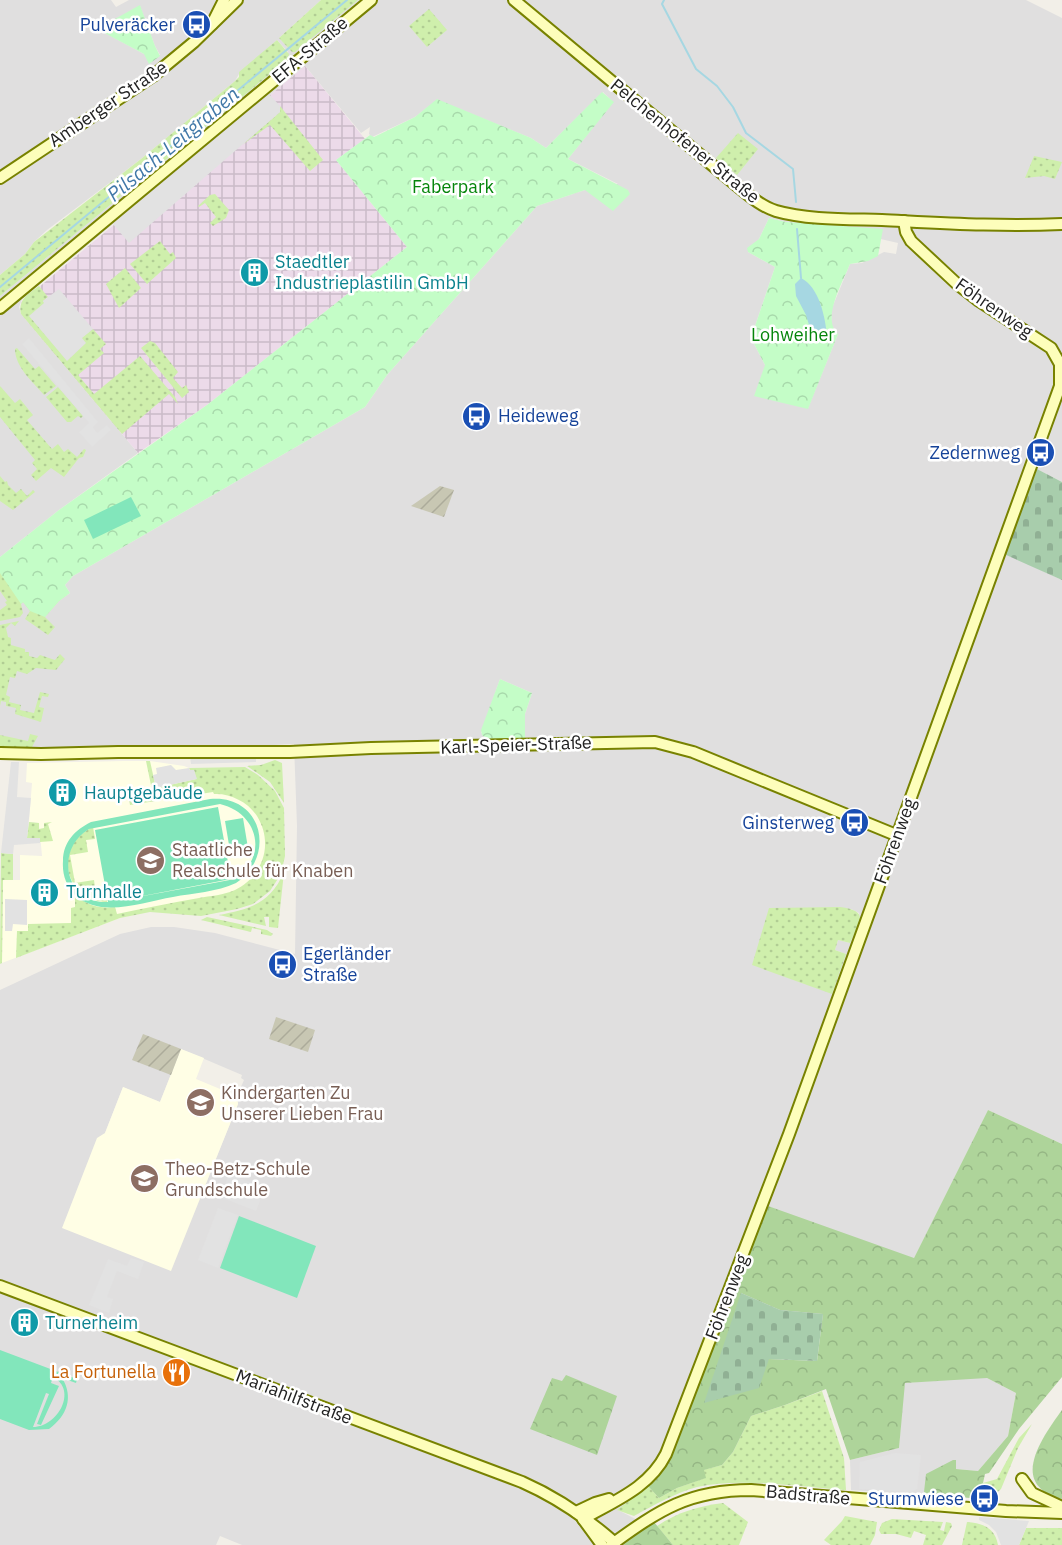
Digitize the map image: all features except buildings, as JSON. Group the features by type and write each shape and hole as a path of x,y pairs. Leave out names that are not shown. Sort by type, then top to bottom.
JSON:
{"street":[{"name":"Amberger Straße","path":"212,24 224,0"},
{"name":"Amberger Straße","path":"0,178 153,76 194,42 237,0"},
{"name":"EFA-Straße","path":"0,308 371,0"},
{"name":"Pelchenhofener Straße","path":"514,0 715,168 765,206 793,214 904,221 1015,225 1062,224"},
{"name":"Föhrenweg","path":"579,1516 597,1502 616,1499 633,1491 658,1468 666,1454 743,1257 1056,400 1061,380 1060,364 1050,348 997,314 956,283 910,241 904,221"},
{"name":"Karl-Speier-Straße","path":"0,753 290,752 655,742 693,752 896,835"},
{"name":"Mariahilfstraße","path":"0,1286 487,1468 548,1494 595,1526 613,1544"},
{"path":"1022,1479 1032,1493 1062,1507"},
{"name":"Badstraße","path":"613,1544 669,1506 692,1497 726,1491 758,1491 1019,1512 1062,1513"},
{"name":"Mariahilfstraße","path":"579,1516 602,1545"}],"shaded area":[{"path":"0,0 111,0 116,7 129,0 321,0 279,38 293,52 358,0 1026,0 1062,18 1062,482 1037,469 1004,553 1062,580 1062,1144 988,1110 914,1258 679,1438 666,1466 648,1486 618,1510 649,1526 623,1545 242,1545 220,1536 216,1545 0,1545 0,990 120,934 151,927 174,927 215,933 295,954 297,826 294,744 231,747 20,749 0,747 0,573 23,602 45,617 59,601 70,593 65,585 73,576 365,407 387,375 537,206 585,190 618,184 568,159 613,102 603,92 546,148 531,138 437,100 415,117 372,137 369,134 370,127 361,133 305,66 22,299 19,307 21,314 138,453 59,510 0,557 0,296 121,196 118,192 130,183 134,186 288,59 288,52 277,40 239,74 235,81 141,159 47,230 25,254 0,275","holes":["140,6 160,55 144,54 98,29","769,218 820,225 898,243 896,254 884,252 862,263 850,264 832,308 831,325 838,334 808,408 765,365 751,338 775,267 748,252 759,239","500,679 532,693 525,714 525,739 481,733","851,909 859,913 860,920 850,943 838,940 835,950 846,954 752,965","181,1049 242,1075 241,1078 244,1080 237,1096 238,1104 199,1200 105,1133 123,1087 160,1102"]},
{"path":"305,66 365,139 336,160 407,247 207,405 138,453 21,314 21,302"},
{"path":"269,94 280,106 280,112 129,243 113,224"},
{"path":"59,289 93,329 82,338 86,343 67,361 29,316"},
{"path":"29,338 98,422 93,427 97,433 107,425 111,430 92,447 79,432 89,423 22,344"},
{"path":"440,486 454,490 444,517 411,506"},
{"path":"256,755 256,762 191,764 190,757"},
{"name":"Staatliche Realschule für Knaben","path":"150,761 262,782 274,883 120,918 2,963 3,880 20,880 20,855 42,856 39,823 29,822 32,783 26,782 27,763"},
{"path":"11,762 19,762 17,797 31,798 27,838 40,838 40,843 14,845 13,854 1,853"},
{"path":"171,765 176,770 189,768 194,770 197,779 156,788 153,775 157,774 156,768"},
{"path":"5,899 27,900 27,925 13,924 12,931 5,931"},
{"path":"276,1017 315,1030 308,1052 269,1039"},
{"path":"143,1034 181,1049 171,1075 132,1060"},
{"name":"Theo-Betz-Schule Grundschule","path":"181,1049 204,1058 196,1079 237,1096 238,1104 171,1271 62,1228 97,1138 105,1133 123,1087 160,1102"},
{"path":"229,1174 265,1188 256,1211 220,1197"},
{"path":"218,1208 238,1215 218,1268 198,1260"},
{"path":"131,1258 144,1262 138,1279 117,1271 107,1297 113,1299 109,1313 89,1305 108,1259 127,1266"},
{"path":"987,1378 1016,1393 1008,1436 978,1471 956,1469 924,1492 927,1495 851,1490 850,1460 899,1448 904,1383"},
{"path":"895,1453 921,1455 917,1489 912,1492 859,1489 860,1462"},
{"path":"979,1517 1029,1521 1019,1545 1001,1545 996,1532 979,1520"}],"green space":[{"path":"321,0 358,0 295,52 292,52 279,38"},
{"path":"140,5 160,56 149,64 144,54 97,29"},
{"path":"429,9 447,30 427,47 409,26"},
{"path":"277,40 289,54 288,59 134,186 130,183 119,192 121,196 0,296 0,275 25,254 34,242 141,159 235,81 239,77 239,72"},
{"name":"Faberpark","path":"602,92 614,102 568,159 628,190 630,194 613,211 585,190 537,206 387,375 365,407 73,576 65,585 70,593 59,601 45,617 30,611 23,602 21,604 0,573 0,557 59,510 207,405 407,247 336,160 370,135 374,137 415,117 437,99 531,138 546,148"},
{"path":"280,106 323,160 310,171 270,125 242,145 280,112"},
{"path":"738,133 758,149 737,175 716,158"},
{"path":"1034,156 1062,162 1055,179 1044,176 1025,178"},
{"path":"215,194 229,210 226,218 213,226 210,223 216,217 205,203 198,206 210,195"},
{"name":"Lohweiher","path":"769,218 786,222 883,229 878,256 868,261 850,264 839,290 832,310 833,327 838,334 808,409 754,396 765,365 751,338 775,267 748,252 747,248 759,239"},
{"path":"160,241 170,254 173,252 176,258 147,284 130,264"},
{"path":"125,268 141,288 119,308 106,284"},
{"path":"39,286 48,297 43,301 86,343 81,338 93,329 106,344 100,349 104,353 78,375 94,394 140,356 175,397 178,404 169,394 122,434 21,314 22,301"},
{"path":"150,341 155,343 178,372 173,378 182,388 186,385 189,392 182,398 141,348"},
{"path":"17,348 35,369 39,366 56,386 44,395 21,368 16,356 15,349"},
{"path":"0,386 15,403 20,399 33,415 27,420 52,449 58,444 64,452 68,449 77,457 84,449 86,450 83,457 79,458 64,477 51,468 36,481 31,475 37,469 32,463 35,460 0,417"},
{"path":"58,387 83,416 81,418 78,416 71,422 67,422 46,397"},
{"path":"1037,469 1062,482 1062,580 1004,554"},
{"path":"0,476 16,493 21,489 27,496 33,490 35,492 13,510 0,501"},
{"path":"131,497 141,516 93,539 84,520"},
{"path":"0,565 67,595 45,617 55,627 48,635 25,619 30,611 23,602 21,604 23,613 20,617 0,621 0,610 7,605 5,602 7,601 0,591"},
{"path":"19,621 15,626 11,623 6,628 8,637 11,638 11,645 25,649 25,652 29,652 29,656 37,658 40,655 55,660 60,654 65,659 56,670 36,668 27,674 17,671 15,678 10,677 6,695 10,697 9,702 21,705 20,710 34,713 40,692 49,694 48,697 42,696 39,707 44,708 41,722 15,714 16,708 6,706 6,702 1,701 0,706 0,625"},
{"path":"500,679 532,693 525,714 525,739 497,740 482,735 481,730"},
{"path":"30,734 38,736 32,747 20,749 0,747 0,735 28,741"},
{"path":"275,760 282,763 284,803 270,782 247,766 261,765"},
{"path":"146,761 150,761 156,788 196,779 194,770 189,768 245,767 258,775 275,791 284,808 285,856 281,874 270,891 253,904 201,916 150,912 120,918 16,958 17,931 28,931 28,924 71,923 71,908 75,907 75,894 93,905 115,907 117,914 231,892 245,884 259,868 265,848 262,827 253,811 238,799 213,792 130,805 129,799 153,795"},
{"path":"210,799 228,800 242,806 252,816 258,829 260,843 257,858 249,871 229,886 122,907 97,906 75,895 67,884 63,871 65,848 68,842 75,833 91,822","holes":["220,804 243,816 250,826 255,848 246,870 235,879 111,902 231,879 218,807 95,830 108,902 93,900 82,894 74,885 69,874 68,862 71,850 78,838 89,829"]},
{"path":"243,818 249,854 231,857 225,821"},
{"path":"29,822 39,823 39,829 44,828 44,823 52,822 48,824 53,841 40,842 40,838 27,838"},
{"path":"93,827 95,839 86,840 88,852 70,855 75,883 94,880 96,895 106,894 107,902 92,899 81,892 73,882 68,870 68,858 72,846 80,835"},
{"path":"1,853 13,854 13,880 3,880 2,963 0,964"},
{"path":"284,872 278,928 269,927 269,917 264,917 266,926 219,915 258,903 272,891"},
{"path":"840,907 856,911 860,919 850,943 838,940 835,950 846,954 832,994 752,965 769,908"},
{"path":"207,917 267,930 273,934 271,936 261,934 261,930 252,928 251,932 201,920"},
{"path":"988,1110 1062,1144 1062,1377 1019,1429 989,1473 985,1474 983,1483 971,1498 927,1495 924,1492 926,1474 953,1460 956,1460 956,1469 978,1471 1008,1436 1016,1393 987,1378 905,1383 899,1448 850,1460 826,1389 751,1416 733,1452 722,1465 704,1470 706,1478 677,1488 659,1498 648,1486 666,1466 679,1438 768,1206 914,1258","holes":["741,1293 780,1310 823,1314 817,1361 769,1359"]},
{"path":"239,1216 316,1246 297,1298 220,1268"},
{"path":"741,1293 780,1310 823,1314 817,1361 769,1359 759,1388 704,1403"},
{"path":"0,1350 77,1379 76,1383 62,1378 68,1392 67,1406 60,1418 49,1429 29,1430 0,1419","holes":["53,1377 64,1390 62,1407 50,1421 42,1425 33,1427 46,1393 49,1394 37,1424 41,1425 59,1386 51,1383"]},
{"path":"566,1375 617,1396 597,1455 530,1429 552,1378 562,1381"},
{"path":"822,1391 844,1458 846,1490 752,1483 714,1484 681,1493 634,1516 617,1510 648,1486 659,1498 677,1488 705,1478 703,1470 722,1465 733,1452 751,1416"},
{"path":"1062,1410 1062,1499 1046,1492 1036,1483 1033,1472 1034,1460 1039,1447"},
{"path":"1032,1424 1018,1448 1001,1489 992,1497 971,1498 983,1483 997,1479 1019,1438"},
{"path":"723,1503 748,1522 739,1545 673,1545 657,1526 689,1510"},
{"path":"845,1516 877,1522 875,1535 870,1545 831,1545 824,1540"},
{"path":"892,1519 943,1522 940,1530 944,1531 946,1522 951,1523 952,1526 942,1545 923,1545 926,1535 914,1531 911,1538 896,1534 881,1534 879,1530 882,1523"},
{"path":"654,1522 673,1545 623,1545 651,1524"},
{"name":"Sturmwiese","path":"967,1522 987,1528 994,1534 998,1545 962,1545"},
{"path":"1026,1528 1062,1528 1062,1545 1019,1545"}],"water":[{"name":"Lohweiher","path":"801,278 812,288 820,303 827,335 822,341 813,338 806,315 796,296 795,284"}],"waterway":[{"name":"Pilsach-Leitgraben","path":"0,287 347,0"},
{"path":"664,0 662,4 696,69 717,86 733,107 746,133 793,169 796,202"},
{"path":"797,229 801,278"}],"place":[{"name":"Pulveräcker","path":"196,25"},
{"name":"Staedtler Industrieplastilin GmbH","path":"254,272"},
{"name":"Heideweg","path":"477,416"},
{"name":"Zedernweg","path":"1041,453"},
{"name":"Hauptgebäude","path":"63,793"},
{"name":"Ginsterweg","path":"855,823"},
{"name":"Staatliche Realschule für Knaben","path":"151,860"},
{"name":"Turnhalle","path":"45,892"},
{"name":"Egerländer Straße","path":"282,964"},
{"name":"Kindergarten Zu Unserer Lieben Frau","path":"200,1103"},
{"name":"Theo-Betz-Schule Grundschule","path":"144,1179"},
{"name":"Turnerheim","path":"24,1323"},
{"name":"La Fortunella","path":"177,1372"},
{"name":"Sturmwiese","path":"985,1499"}]}
